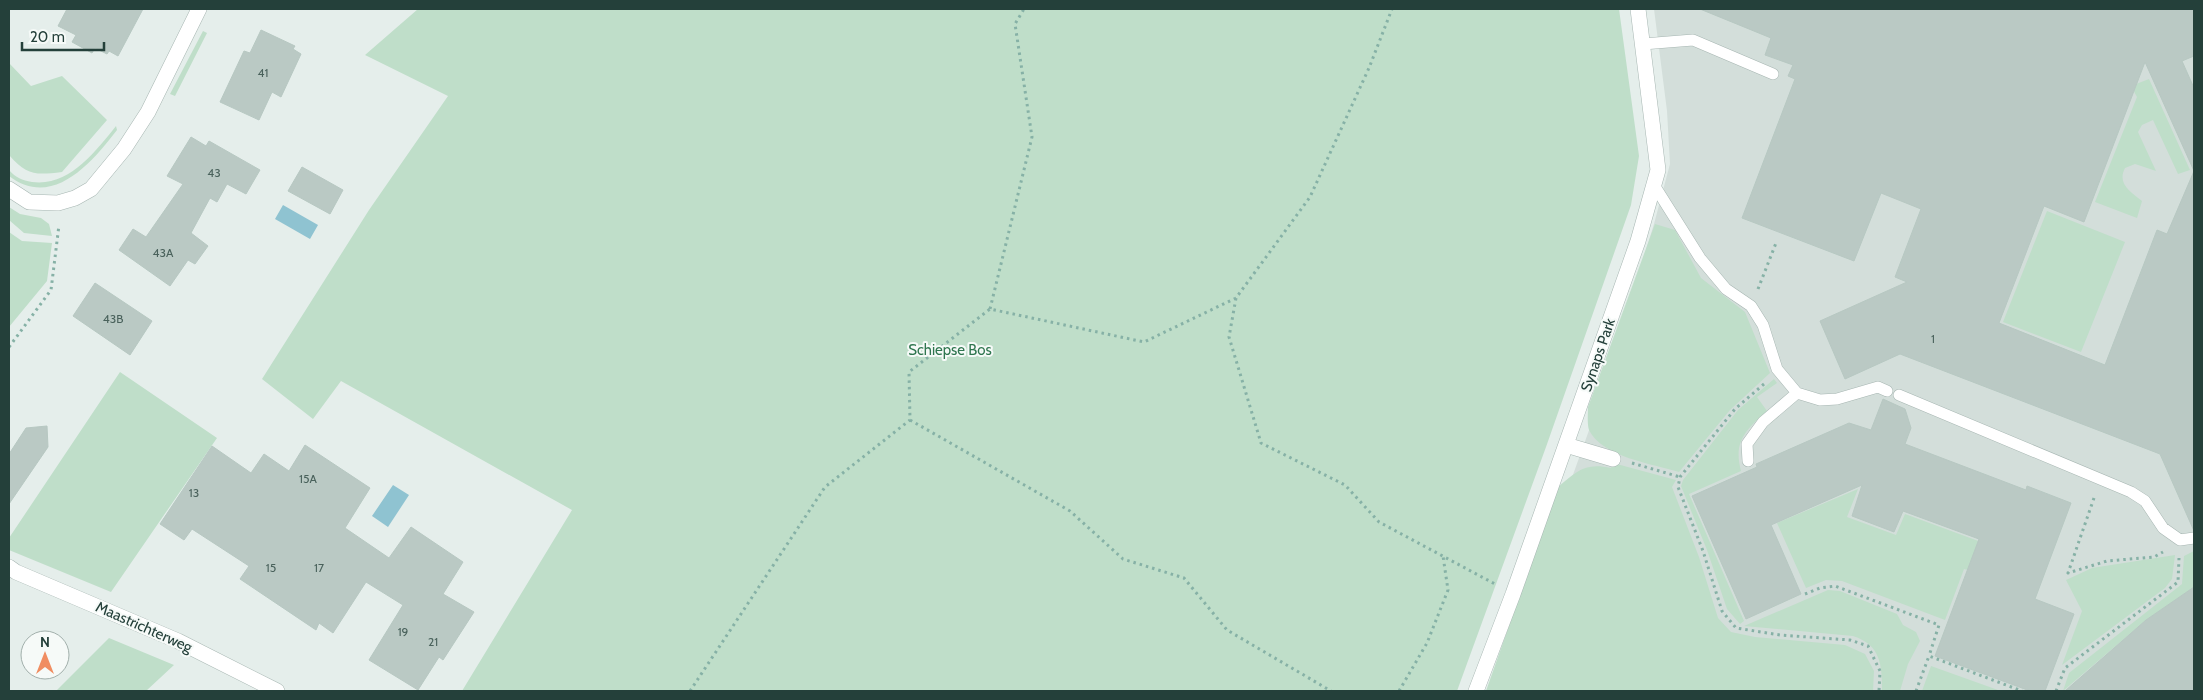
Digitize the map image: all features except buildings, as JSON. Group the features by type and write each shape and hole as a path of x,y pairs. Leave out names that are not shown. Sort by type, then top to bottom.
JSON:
{"street":[{"path":"9,189 29,202 58,203 75,198 91,189 124,149 148,112 199,9"},
{"name":"Synaps Park","path":"1476,691 1513,594 1638,241 1658,170 1638,9"},
{"path":"1566,445 1613,460"},
{"name":"Maastrichterweg","path":"9,567 16,572 178,641 277,691"}],"lane":[{"path":"1643,44 1693,40 1773,74"},
{"path":"1654,185 1700,258 1726,289 1751,306 1763,325 1778,369 1797,393 1820,400 1837,399 1878,387 1887,391"},
{"path":"1748,461 1747,444 1763,422 1797,393"},
{"path":"1899,395 2131,492 2145,501 2163,528 2180,540 2194,538"}],"path":[{"path":"910,420 909,372 990,309 1032,137 1014,24 1024,9"},
{"path":"1392,9 1369,68 1310,197 1236,298 1229,337 1261,444 1345,486 1379,522 1513,594"},
{"path":"9,347 51,290 60,218"},
{"path":"1751,306 1776,243"},
{"path":"990,309 1144,342 1236,298"},
{"path":"1778,369 1735,409 1680,477 1678,487 1703,551 1722,611 1736,628 1780,635 1850,640 1868,646 1880,672 1879,691"},
{"path":"690,691 825,487 910,420"},
{"path":"910,420 1070,510 1123,559 1184,578 1227,630 1331,691"},
{"path":"1613,460 1680,477"},
{"path":"2101,480 2068,574 2107,561 2154,557 2168,550 2180,540"},
{"path":"2056,691 2065,668 2178,582 2180,540"},
{"path":"1400,691 1427,643 1448,590 1443,556"},
{"path":"1805,594 1820,588 1835,586 1939,625 1916,691"},
{"path":"1929,656 2022,691"}],"shaded area":[{"path":"1654,9 2194,9 2194,691 1495,691 1592,422 1654,224 1670,164 1667,111"}],"green space":[{"name":"Schiepse Bos","path":"418,9 1619,9 1639,156 1631,205 1546,447 1457,691 462,691 572,510 341,381 313,419 262,379 369,210 448,96 365,55"},
{"path":"203,31 207,33 175,96 170,94"},
{"path":"9,63 31,86 62,76 107,120 62,172 45,174 32,172 21,167 9,155"},
{"path":"2149,79 2190,170 2178,174 2153,120 2142,125 2138,132 2156,171 2135,164 2125,168 2123,178 2126,187 2142,201 2137,218 2095,202 2137,97 2131,86"},
{"path":"116,126 117,130 107,143 83,168 55,185 40,188 25,185 9,176 9,170 19,178 32,182 58,179 80,166"},
{"path":"9,207 20,214 41,218 49,224 52,236 24,233 9,220"},
{"path":"2047,211 2125,242 2081,352 2003,322"},
{"path":"1655,224 1675,230 1701,278 1745,312 1770,373 1730,410 1679,472 1616,453 1596,439 1589,430 1588,425 1588,407"},
{"path":"9,232 22,241 52,243 47,281 9,327"},
{"path":"120,372 217,438 111,592 9,550 9,538"},
{"path":"1774,379 1777,383 1757,397 1767,411 1747,430 1740,444 1739,461 1741,471 1689,494 1744,621 1740,624 1727,609 1707,550 1681,486 1683,480 1738,410"},
{"path":"1613,463 1676,480 1672,487 1699,557 1718,618 1731,632 1755,637 1845,645 1865,654 1874,671 1873,691 1486,691 1558,487 1582,469 1594,466 1611,468"},
{"path":"1858,489 1847,517 1896,535 1905,514 1981,542 1979,573 1964,569 1945,620 1842,581 1826,580 1806,588 1777,523"},
{"path":"2194,551 2194,587 2146,620 2063,691 2069,673 2182,584 2184,556"},
{"path":"2175,555 2172,579 2165,588 2062,665 2082,611 2066,580 2092,568"},
{"path":"1828,590 1840,591 1897,614 1903,625 1916,632 1920,641 1908,664 1900,691 1882,691 1878,657 1869,645 1853,636 1744,626"},
{"path":"109,638 174,665 146,691 56,691 67,680 70,680 70,677"},
{"path":"1931,666 1998,690 2002,691 1922,691"}],"water":[{"path":"283,205 318,225 310,239 275,219"},
{"path":"393,485 409,495 388,527 372,516"}]}
